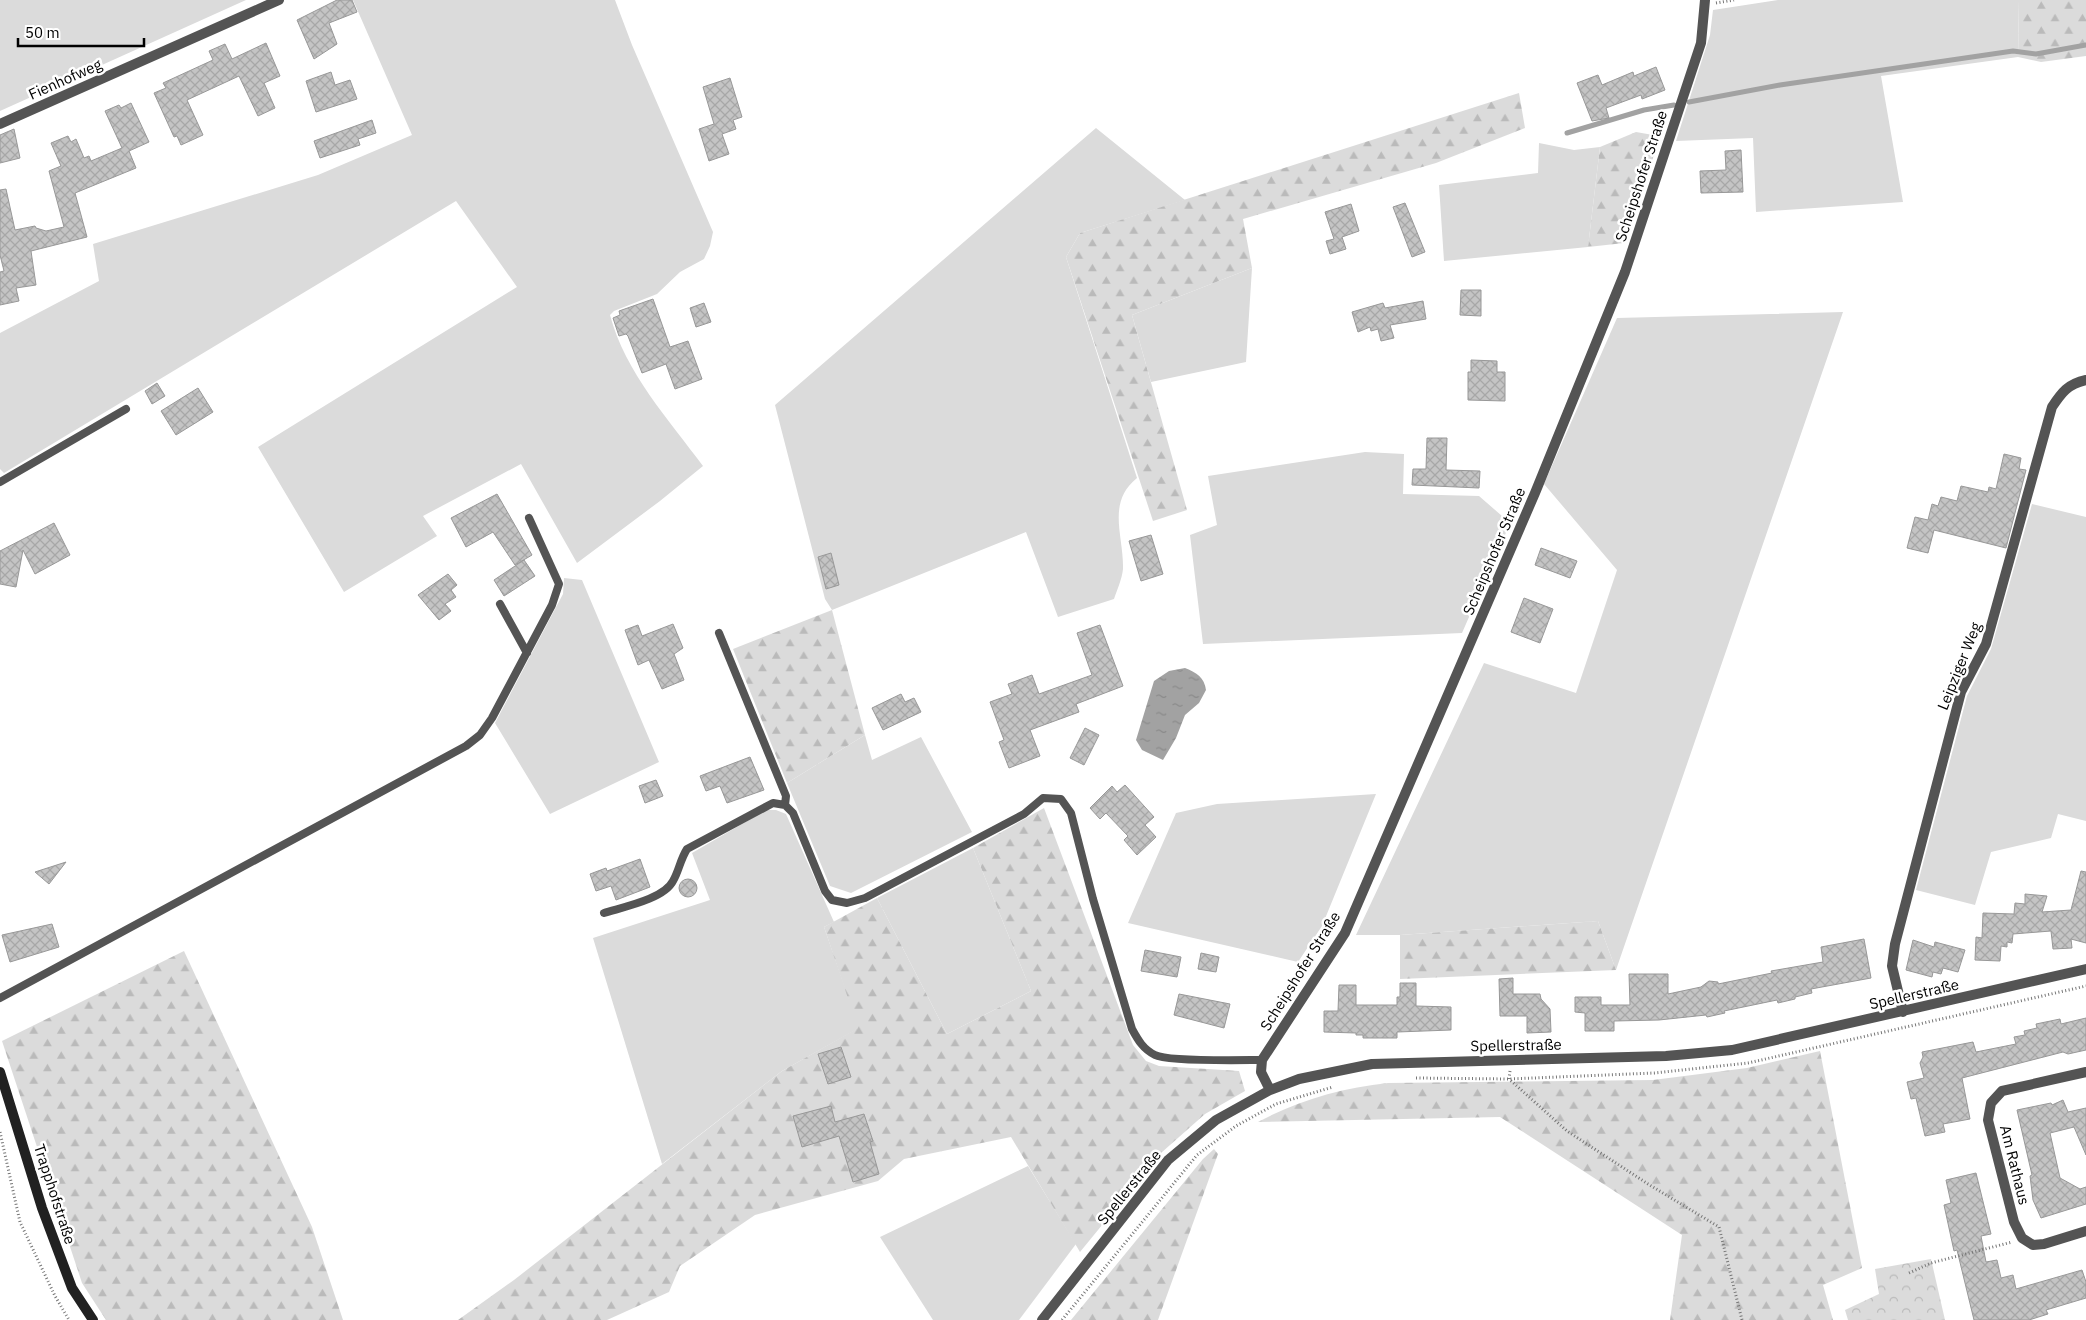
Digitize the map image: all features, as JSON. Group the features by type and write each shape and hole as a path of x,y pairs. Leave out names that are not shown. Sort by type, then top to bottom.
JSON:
{"street":[{"name":"Fienhofweg","path":"0,124 279,0"},
{"name":"Scheipshofer Straße","path":"1262,1060 1345,933 1535,493 1625,272 1701,43 1705,0"},
{"name":"Leipziger Weg","path":"1903,1012 1892,966 1894,944 1961,692 1986,644 2052,407 2062,391 2072,384 2086,380"},
{"name":"Spellerstraße","path":"1042,1320 1168,1160 1216,1120 1270,1090 1299,1079 1372,1064 1666,1056 1732,1050 2086,969"},
{"path":"1262,1060 1261,1072 1270,1090"},
{"name":"Trapphofstraße","path":"0,1072 42,1208 65,1270 72,1288 93,1320"},
{"name":"Am Rathaus","path":"2022,1238 2014,1222 1988,1120 1991,1103 2002,1091 2086,1072"},
{"path":"2022,1238 2033,1244 2044,1244 2086,1231"}],"lane":[{"path":"0,482 126,409"},
{"path":"0,998 466,746 480,735 492,718 527,653 552,605 559,584 528,518"},
{"path":"500,604 527,653"},
{"path":"719,633 786,796 785,805"},
{"path":"604,913 666,892 674,881 681,859 687,849 773,803 785,805 793,813 825,891 832,900 847,903 865,898 1024,814 1043,798 1061,799 1071,813 1093,899 1132,1030 1142,1046 1156,1056 1220,1060 1262,1060"}],"path":[{"path":"1407,1078 1510,1079 1654,1073 1748,1064 2086,986"},
{"path":"1510,1079 1567,1131 1718,1228 1742,1320"},
{"path":"1062,1320 1197,1155 1236,1126 1276,1104 1342,1085"},
{"path":"0,1132 20,1222 55,1296 69,1320"},
{"path":"1909,1272 1931,1263 2008,1244 2022,1238"}],"green space":[{"path":"0,0 246,0 0,111"},
{"path":"353,0 615,0 632,45 713,232 710,246 704,259 680,272 657,294 614,311 610,315 617,336 637,376 649,395 703,466 660,501 577,563 521,464 423,516 437,536 344,592 258,447 517,287 456,201 4,473 0,469 0,333 99,281 93,244 318,175 412,135"},
{"path":"1778,0 2019,0 2018,57 1881,76 1903,202 1756,212 1753,138 1676,141 1710,35 1713,10"},
{"path":"2019,0 2086,0 2086,56 2041,62 2018,57"},
{"path":"1519,93 1525,128 1436,163 1243,219 1252,268 1132,315 1187,510 1153,521 1066,257 1080,233"},
{"path":"1096,128 1185,200 1080,233 1066,257 1137,478 1122,498 1119,509 1123,569 1121,581 1114,599 1058,617 1026,532 832,610 825,599 775,405"},
{"path":"1636,132 1653,135 1659,140 1624,243 1588,247 1600,147"},
{"path":"1539,143 1574,150 1600,147 1588,247 1444,261 1439,185 1538,173"},
{"path":"1252,268 1246,362 1151,382 1132,315"},
{"path":"1843,312 1616,970 1598,921 1400,935 1356,935 1484,663 1576,693 1617,570 1544,484 1617,318"},
{"path":"1365,452 1404,454 1403,494 1479,496 1502,516 1512,519 1462,633 1203,644 1190,535 1217,525 1208,476"},
{"path":"2032,504 2086,517 2086,821 2058,814 2051,838 1991,852 1975,905 1916,890 1967,696 1991,649"},
{"path":"564,578 582,580 659,762 550,814 495,723 563,594"},
{"path":"832,610 865,735 787,783 733,649"},
{"path":"865,735 872,760 921,737 972,832 851,893 830,886 787,783"},
{"path":"1376,794 1322,926 1298,962 1128,923 1176,813 1217,804"},
{"path":"1044,808 1133,1045 1146,1061 1159,1066 1239,1071 1245,1091 1205,1114 1161,1153 1080,1252 1011,1137 904,1159 878,1181 755,1215 680,1266 669,1292 607,1320 458,1320 514,1280 782,1071 858,1028 824,927 877,898 947,1034 1031,991 973,848"},
{"path":"766,810 776,810 786,814 834,922 824,927 859,1028 782,1071 662,1164 593,938 710,900 692,853"},
{"path":"973,848 1031,991 947,1034 877,898"},
{"path":"1598,921 1616,970 1400,979 1400,935"},
{"path":"184,951 312,1227 343,1320 106,1320 82,1283 2,1041"},
{"path":"1820,1051 1862,1268 1823,1285 1833,1320 1670,1320 1682,1235 1500,1117 1258,1122 1289,1107 1321,1096 1354,1088 1388,1083 1653,1080 1747,1068"},
{"path":"1214,1149 1218,1154 1158,1320 1071,1320 1203,1159"},
{"path":"1028,1166 1076,1244 1019,1320 933,1320 880,1237"},
{"path":"1931,1259 1945,1320 1848,1320 1845,1310 1879,1294 1875,1269"}],"water":[{"path":"1185,668 1199,676 1204,682 1206,690 1199,703 1185,715 1176,738 1163,760 1142,750 1136,740 1154,681 1169,671"}],"building":[{"path":"337,0 352,0 357,12 329,23 337,44 314,59 297,20"},
{"path":"266,43 280,76 264,83 275,108 258,116 239,76 187,100 203,135 181,145 177,136 174,137 154,93 166,88 163,83 213,60 209,51 225,44 232,59"},
{"path":"1656,67 1665,90 1642,99 1641,95 1606,108 1609,118 1592,121 1577,83 1598,75 1602,85 1633,72 1634,76"},
{"path":"331,72 335,85 350,80 357,99 316,112 306,81"},
{"path":"730,78 742,117 733,120 736,129 722,134 729,154 709,161 699,129 714,124 703,87"},
{"path":"131,103 149,142 129,151 136,168 75,193 87,237 31,251 36,285 16,288 19,301 0,305 0,272 4,271 0,255 0,190 6,189 15,230 35,226 46,231 64,227 49,171 61,166 51,143 68,136 71,142 76,139 84,158 89,156 91,161 122,148 105,111 119,105 121,108"},
{"path":"372,120 376,133 358,139 360,145 320,158 314,141"},
{"path":"14,129 20,158 0,163 0,135"},
{"path":"1741,150 1743,192 1701,193 1700,171 1726,170 1725,151"},
{"path":"1405,203 1425,252 1412,257 1393,207"},
{"path":"1351,204 1359,231 1342,237 1346,249 1330,254 1326,241 1334,239 1325,212"},
{"path":"1461,290 1481,290 1481,316 1460,315"},
{"path":"653,299 670,347 688,341 702,379 675,389 666,364 642,373 628,336 626,334 619,336 613,318 620,315 619,311"},
{"path":"1423,301 1426,319 1390,325 1394,338 1381,341 1378,329 1371,331 1370,327 1358,332 1352,312 1383,303 1385,308"},
{"path":"704,303 711,322 696,327 690,308"},
{"path":"1471,360 1497,361 1497,372 1505,372 1505,401 1468,400 1468,372 1471,372"},
{"path":"157,383 165,396 152,404 145,391"},
{"path":"198,388 213,412 176,435 161,411"},
{"path":"1427,438 1447,438 1446,470 1480,471 1479,488 1412,485 1413,469 1426,469"},
{"path":"2004,454 2021,458 2019,469 2026,470 2006,548 1934,530 1928,553 1907,548 1915,517 1928,520 1932,504 1938,506 1941,497 1957,501 1961,486 1988,492 1989,487 1996,489"},
{"path":"497,494 532,555 515,565 493,532 466,547 451,518"},
{"path":"54,523 70,555 35,574 23,550 16,587 0,584 0,551"},
{"path":"1151,535 1163,574 1141,581 1129,541"},
{"path":"1541,548 1577,561 1570,578 1535,565"},
{"path":"831,553 839,585 826,589 818,557"},
{"path":"524,560 535,576 504,596 494,580"},
{"path":"448,574 457,585 451,590 456,597 445,604 451,611 439,620 418,595"},
{"path":"1524,598 1553,609 1540,643 1511,632"},
{"path":"673,624 683,648 674,654 684,680 662,689 649,660 638,665 625,630 638,625 642,636"},
{"path":"1100,625 1123,686 1076,704 1079,712 1030,730 1040,756 1009,768 999,742 1004,740 990,702 1012,694 1008,684 1032,675 1039,694 1092,675 1077,633"},
{"path":"901,694 905,702 914,698 921,712 883,730 872,708"},
{"path":"1085,728 1099,735 1084,765 1070,758"},
{"path":"750,757 764,790 727,803 720,786 706,791 700,776"},
{"path":"656,780 663,796 645,803 639,786"},
{"path":"1125,785 1154,817 1145,825 1156,837 1137,855 1124,840 1128,836 1106,813 1100,819 1090,808 1112,786 1117,792"},
{"path":"640,859 650,887 616,900 611,886 596,891 590,874 606,868 607,871"},
{"path":"66,862 49,884 35,872"},
{"path":"2081,871 2086,872 2086,943 2071,939 2072,948 2053,949 2051,931 2013,934 2012,943 2007,942 2007,947 2001,946 2000,961 1975,960 1976,937 1982,938 1983,913 2014,914 2015,903 2025,904 2025,894 2047,896 2042,912 2071,910"},
{"path":"688,879 694,882 697,888 694,894 688,897 682,894 679,888 682,882"},
{"path":"52,924 59,947 10,962 2,935"},
{"path":"1864,939 1871,978 1811,989 1812,993 1795,997 1795,999 1778,1003 1777,1000 1724,1011 1725,1013 1707,1017 1706,1015 1659,1020 1614,1021 1614,1031 1585,1031 1585,1013 1575,1012 1575,997 1601,997 1601,1005 1630,1005 1629,974 1668,974 1668,994 1701,987 1709,981 1718,982 1718,984 1772,973 1771,971 1823,962 1821,947"},
{"path":"1913,940 1934,947 1935,942 1965,950 1958,972 1943,968 1941,974 1933,972 1932,977 1906,970"},
{"path":"1145,950 1181,957 1177,977 1141,971"},
{"path":"1201,953 1219,957 1216,972 1198,969"},
{"path":"1513,978 1513,994 1540,994 1541,999 1550,1009 1551,1032 1527,1033 1527,1016 1500,1016 1499,979"},
{"path":"1400,983 1416,983 1416,1006 1451,1007 1451,1030 1397,1032 1397,1038 1363,1038 1363,1035 1356,1035 1356,1033 1324,1032 1324,1011 1338,1011 1339,985 1356,985 1356,1005 1397,1005 1397,997 1400,997"},
{"path":"1179,994 1230,1004 1224,1028 1174,1015"},
{"path":"2086,1018 2086,1050 2068,1054 2063,1052 1962,1078 1970,1119 1943,1124 1945,1132 1925,1136 1916,1098 1911,1099 1907,1082 1924,1078 1920,1063 1923,1057 1922,1052 1973,1042 1976,1052 2016,1044 2014,1037 2025,1035 2024,1031 2037,1028 2036,1024 2060,1019 2061,1024"},
{"path":"841,1047 851,1077 828,1084 818,1054"},
{"path":"2063,1100 2068,1112 2086,1108 2086,1155 2074,1127 2050,1133 2060,1178 2080,1189 2086,1187 2086,1204 2041,1218 2033,1200 2030,1176 2032,1175 2017,1110 2051,1103 2052,1105"},
{"path":"831,1106 835,1122 864,1114 873,1141 870,1142 879,1174 853,1182 839,1136 802,1147 793,1116"},
{"path":"1976,1173 1991,1234 1981,1236 1986,1262 1997,1260 2001,1278 2013,1275 2016,1289 2082,1270 2086,1282 2086,1298 2046,1310 2048,1314 2029,1320 1974,1320 1957,1250 1954,1251 1944,1205 1951,1203 1946,1180"}],"waterway":[{"path":"1689,102 1780,85 2013,51 2036,54 2086,45"},
{"path":"1567,133 1644,110 1674,105"}]}
